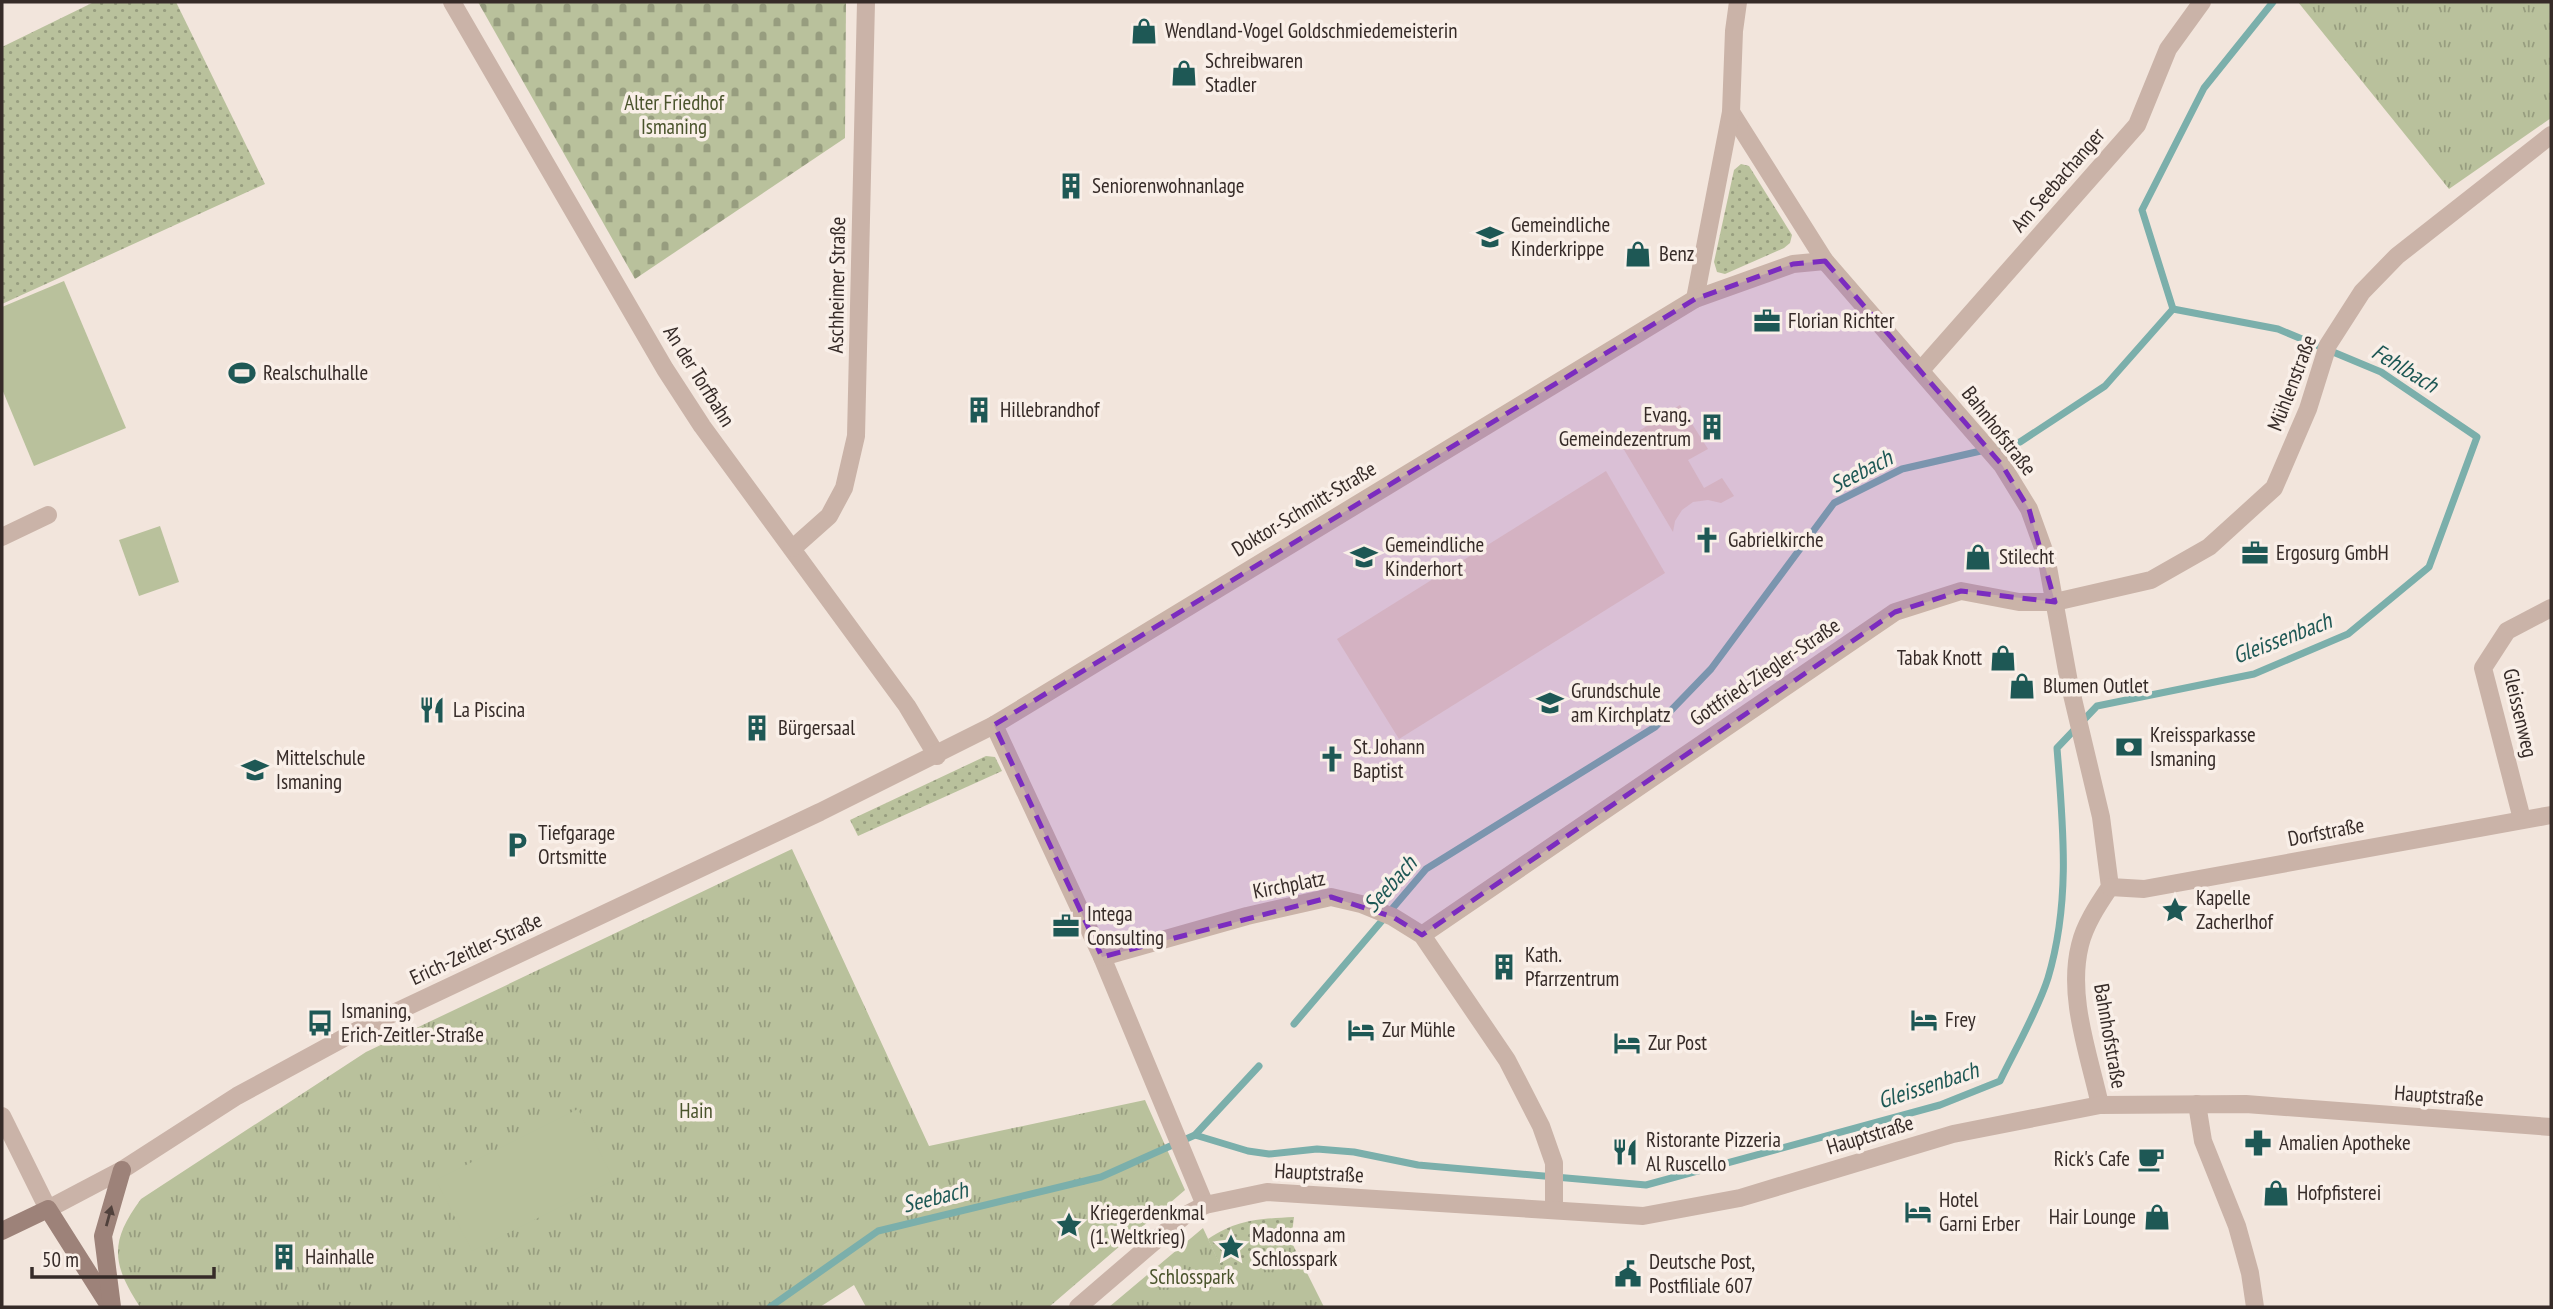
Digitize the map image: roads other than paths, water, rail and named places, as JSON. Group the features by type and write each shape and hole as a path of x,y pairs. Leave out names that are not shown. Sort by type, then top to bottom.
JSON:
{"main road":[{"path":"111,1307 103,1236 122,1170"},
{"path":"2,1231 48,1209 111,1307"}],"street":[{"name":"An der Torfbahn","path":"452,2 702,426 907,706 937,756"},
{"name":"Aschheimer Straße","path":"793,548 829,516 844,488 856,436 866,2"},
{"path":"1695,299 1731,111 1734,31 1738,2"},
{"name":"Am Seebachanger","path":"1921,370 2137,125 2168,49 2202,2"},
{"name":"Bahnhofstraße","path":"1731,111 1825,261 1998,461 2029,509 2046,556 2101,817 2110,887 2093,912 2084,933 2076,970 2077,996 2100,1105"},
{"name":"Mühlenstraße","path":"2055,602 2151,580 2208,547 2274,488 2308,409 2325,351 2362,292 2397,256 2551,135"},
{"name":"Doktor-Schmitt-Straße","path":"937,756 994,725 1695,299 1793,264 1825,261"},
{"path":"2,537 48,515"},
{"name":"Gottfried-Ziegler-Straße","path":"1422,935 1895,612 1961,591 2020,602 2055,602"},
{"name":"Gleissenweg","path":"2522,819 2483,668 2507,631 2551,608"},
{"path":"994,725 1102,957 1205,1205"},
{"name":"Erich-Zeitler-Straße","path":"48,1209 122,1170 237,1096 364,1027 937,756"},
{"name":"Dorfstraße","path":"2110,887 2144,889 2551,815"},
{"name":"Kirchplatz","path":"1102,957 1247,916 1331,897 1385,914 1422,935 1507,1060 1541,1126 1554,1163 1554,1202"},
{"path":"2197,1104 2203,1141 2237,1226 2250,1273 2255,1307"},
{"name":"Hauptstraße","path":"1078,1307 1184,1216 1205,1205 1267,1192 1554,1202 1643,1216 1740,1198 1954,1135 2100,1105 2246,1104 2551,1127"},
{"path":"2,1116 48,1209"}],"waterway":[{"name":"Seebach","path":"1294,1024 1426,869 1655,727 1711,669 1834,503 1902,469 2020,442 2105,386 2173,309 2142,210 2204,88 2273,2"},
{"name":"Gleissenbach","path":"1195,1135 1248,1151 1269,1154 1317,1149 1354,1152 1418,1165 1646,1185 1940,1105 2000,1081 2048,978 2060,921 2063,863 2057,748 2097,706 2254,674 2348,634 2429,567 2477,437 2381,372 2278,329 2173,309"},
{"name":"Seebach","path":"770,1307 878,1231 1101,1177 1195,1135 1259,1066"}],"place":[{"name":"Wendland-Vogel Goldschmiedemeisterin","path":"1144,31"},
{"name":"Schreibwaren Stadler","path":"1184,73"},
{"name":"Seniorenwohnanlage","path":"1071,186"},
{"name":"Gemeindliche Kinderkrippe","path":"1490,237"},
{"name":"Benz","path":"1638,254"},
{"name":"Florian Richter","path":"1767,321"},
{"name":"Realschulhalle","path":"242,373"},
{"name":"Hillebrandhof","path":"979,410"},
{"name":"Evang. Gemeindezentrum","path":"1712,427"},
{"name":"Gabrielkirche","path":"1707,540"},
{"name":"Ergosurg GmbH","path":"2255,553"},
{"name":"Gemeindliche Kinderhort","path":"1364,557"},
{"name":"Stilecht","path":"1978,557"},
{"name":"Tabak Knott","path":"2003,658"},
{"name":"Blumen Outlet","path":"2022,686"},
{"name":"Grundschule am Kirchplatz","path":"1550,703"},
{"name":"La Piscina","path":"432,710"},
{"name":"Bürgersaal","path":"757,728"},
{"name":"Kreissparkasse Ismaning","path":"2129,747"},
{"name":"St. Johann Baptist","path":"1332,759"},
{"name":"Mittelschule Ismaning","path":"255,770"},
{"name":"Tiefgarage Ortsmitte","path":"517,845"},
{"name":"Kapelle Zacherlhof","path":"2175,910"},
{"name":"Intega Consulting","path":"1066,926"},
{"name":"Kath. Pfarrzentrum","path":"1504,967"},
{"name":"Frey","path":"1924,1020"},
{"name":"Ismaning, Erich-Zeitler-Straße","path":"320,1023"},
{"name":"Zur Mühle","path":"1361,1030"},
{"name":"Zur Post","path":"1627,1043"},
{"name":"Amalien Apotheke","path":"2258,1143"},
{"name":"Ristorante Pizzeria Al Ruscello","path":"1625,1152"},
{"name":"Rick's Cafe","path":"2151,1159"},
{"name":"Hofpfisterei","path":"2276,1193"},
{"name":"Hotel Garni Erber","path":"1918,1212"},
{"name":"Hair Lounge","path":"2157,1217"},
{"name":"Kriegerdenkmal (1. Weltkrieg)","path":"1069,1225"},
{"name":"Madonna am Schlosspark","path":"1231,1247"},
{"name":"Hainhalle","path":"284,1257"},
{"name":"Deutsche Post, Postfiliale 607","path":"1628,1274"}],"park label":[{"name":"Alter Friedhof Ismaning","path":"674,115"},
{"name":"Hain","path":"696,1111"},
{"name":"Schlosspark","path":"1192,1277"}],"water label":[{"name":"Fehlbach","path":"2405,368"}]}
